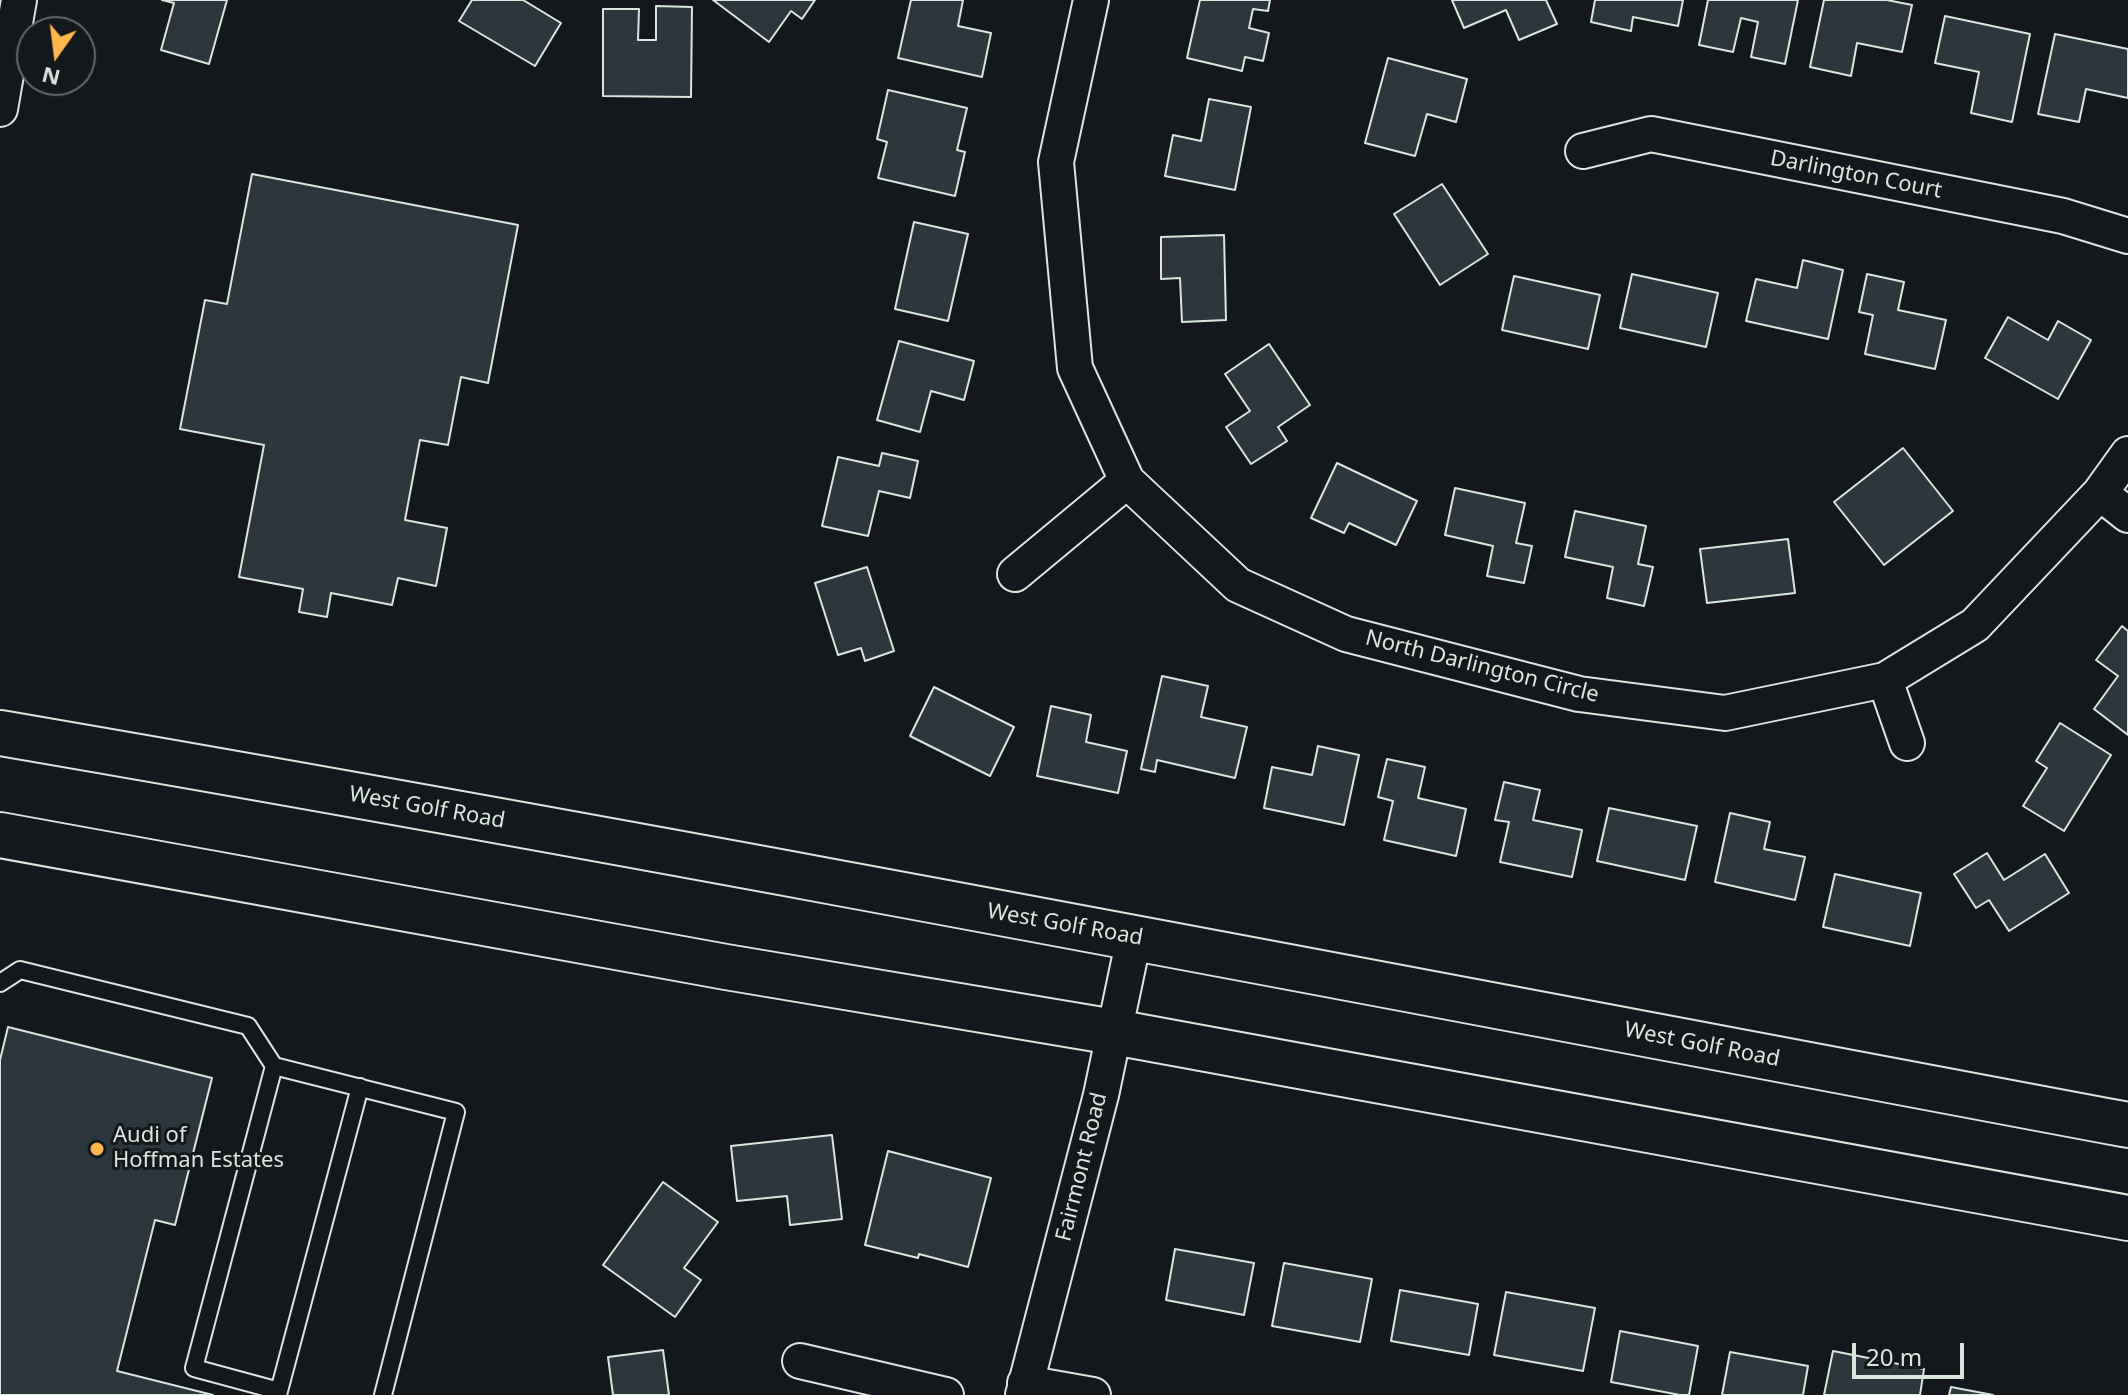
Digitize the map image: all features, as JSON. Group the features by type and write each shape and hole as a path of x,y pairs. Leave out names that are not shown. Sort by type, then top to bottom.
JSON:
{"main road":[{"name":"West Golf Road","path":"0,733 281,781 1134,938 2128,1125"},
{"path":"0,835 726,967 1114,1032 2128,1218"}],"street":[{"path":"0,109 19,0"},
{"name":"North Darlington Circle","path":"1091,0 1056,162 1075,368 1127,481 1238,585 1346,634 1579,694 1725,713 1885,680 1975,625 2100,493 2128,454"},
{"name":"Darlington Court","path":"1583,151 1651,134 2063,216 2128,236"},
{"path":"1015,574 1127,481"},
{"path":"2100,493 2128,515"},
{"path":"1885,680 1907,743"},
{"name":"Fairmont Road","path":"1024,1389 1101,1095 1134,938"},
{"path":"800,1361 946,1395"},
{"path":"1024,1389 1093,1395"}],"lane":[{"path":"0,983 20,970 248,1026 274,1066 456,1112 383,1395"},
{"path":"274,1066 194,1368 279,1393 360,1087"}],"building":[{"path":"162,0 227,0 209,64 161,50 174,3"},
{"path":"472,0 523,0 561,23 535,66 459,21"},
{"path":"713,0 815,0 802,19 791,11 769,42"},
{"path":"911,0 963,0 958,26 991,33 982,77 898,58"},
{"path":"1200,0 1270,0 1268,11 1253,9 1249,28 1269,33 1263,61 1245,57 1242,71 1187,58"},
{"path":"1452,0 1546,0 1557,24 1519,40 1506,10 1464,28"},
{"path":"1595,0 1683,0 1678,26 1633,17 1631,31 1591,22"},
{"path":"1708,0 1798,0 1785,64 1751,57 1758,22 1741,18 1733,52 1699,45"},
{"path":"1824,0 1887,0 1912,5 1902,52 1857,43 1851,76 1810,67"},
{"path":"656,6 692,7 691,97 603,96 603,9 639,9 638,40 656,40"},
{"path":"1945,16 2030,34 2012,122 1971,113 1979,72 1935,63"},
{"path":"2055,34 2128,49 2128,98 2086,89 2079,122 2038,114"},
{"path":"1388,58 1467,79 1456,122 1427,114 1415,156 1365,143"},
{"path":"888,90 967,108 957,150 965,152 955,196 878,178 887,142 877,139"},
{"path":"1209,99 1251,107 1235,190 1165,176 1173,135 1201,141"},
{"path":"252,174 518,225 488,383 461,377 448,445 420,440 405,520 447,528 436,586 398,578 392,605 331,593 327,617 299,612 303,589 239,577 264,445 180,429 205,300 227,304"},
{"path":"1442,184 1488,254 1440,285 1394,214"},
{"path":"914,222 968,234 948,321 895,309"},
{"path":"1224,235 1226,320 1182,322 1180,278 1161,279 1161,237"},
{"path":"1803,260 1843,270 1828,339 1746,321 1756,279 1797,288"},
{"path":"1632,274 1718,293 1706,347 1620,328"},
{"path":"1867,274 1904,282 1898,310 1946,320 1935,369 1865,354 1873,315 1859,312"},
{"path":"1514,276 1600,295 1588,349 1502,330"},
{"path":"2008,317 2048,340 2058,321 2091,340 2058,399 1985,358"},
{"path":"899,341 974,361 964,400 931,391 920,432 877,420"},
{"path":"1269,344 1310,405 1278,427 1287,441 1251,464 1226,427 1250,411 1225,374"},
{"path":"1903,448 1953,511 1884,565 1834,502"},
{"path":"882,453 918,461 910,498 879,491 868,536 822,526 838,457 879,466"},
{"path":"1337,463 1417,501 1396,545 1349,523 1344,533 1311,518"},
{"path":"1455,488 1525,503 1516,543 1532,546 1524,583 1487,576 1493,546 1445,535"},
{"path":"1575,511 1646,526 1638,564 1653,567 1644,606 1607,598 1613,567 1565,557"},
{"path":"1788,539 1795,593 1707,603 1700,549"},
{"path":"867,567 894,651 865,661 861,648 838,655 815,583"},
{"path":"2122,626 2128,631 2128,735 2094,709 2118,676 2096,660"},
{"path":"1162,676 1208,686 1201,717 1247,727 1235,778 1157,760 1155,772 1141,769"},
{"path":"934,687 1014,727 990,776 910,736"},
{"path":"1051,706 1091,715 1086,742 1127,751 1118,793 1037,776"},
{"path":"2060,723 2111,755 2064,831 2023,806 2047,768 2036,761"},
{"path":"1318,746 1359,755 1344,825 1264,808 1272,767 1312,775"},
{"path":"1387,759 1425,767 1418,798 1466,809 1456,856 1384,840 1393,801 1378,797"},
{"path":"1504,782 1540,790 1533,820 1582,830 1572,877 1500,862 1509,822 1495,820"},
{"path":"1609,808 1697,826 1685,880 1597,861"},
{"path":"1730,813 1770,822 1764,849 1805,857 1795,900 1715,882"},
{"path":"1987,853 2004,880 2045,854 2069,893 2009,931 1989,900 1976,908 1954,874"},
{"path":"1835,874 1921,893 1910,946 1823,927"},
{"name":"Audi of Hoffman Estates","path":"8,1027 212,1078 175,1225 155,1220 117,1371 213,1395 0,1395 0,1060"},
{"path":"832,1135 842,1219 790,1225 787,1196 737,1201 731,1146"},
{"path":"888,1151 991,1178 968,1267 919,1254 918,1258 865,1245"},
{"path":"663,1182 718,1222 684,1268 701,1280 675,1317 603,1265"},
{"path":"1175,1249 1254,1263 1244,1315 1166,1300"},
{"path":"1284,1263 1372,1279 1360,1342 1272,1326"},
{"path":"1400,1290 1478,1304 1469,1355 1391,1341"},
{"path":"1506,1292 1595,1308 1583,1371 1494,1355"},
{"path":"1620,1331 1698,1346 1689,1395 1611,1382"},
{"path":"663,1350 669,1395 613,1395 608,1357"},
{"path":"1833,1351 1924,1369 1920,1395 1824,1395"},
{"path":"1730,1352 1808,1366 1803,1395 1722,1395"},
{"path":"1951,1387 1993,1395 1949,1395"}],"place":[{"name":"Audi of Hoffman Estates","path":"97,1149"}]}
